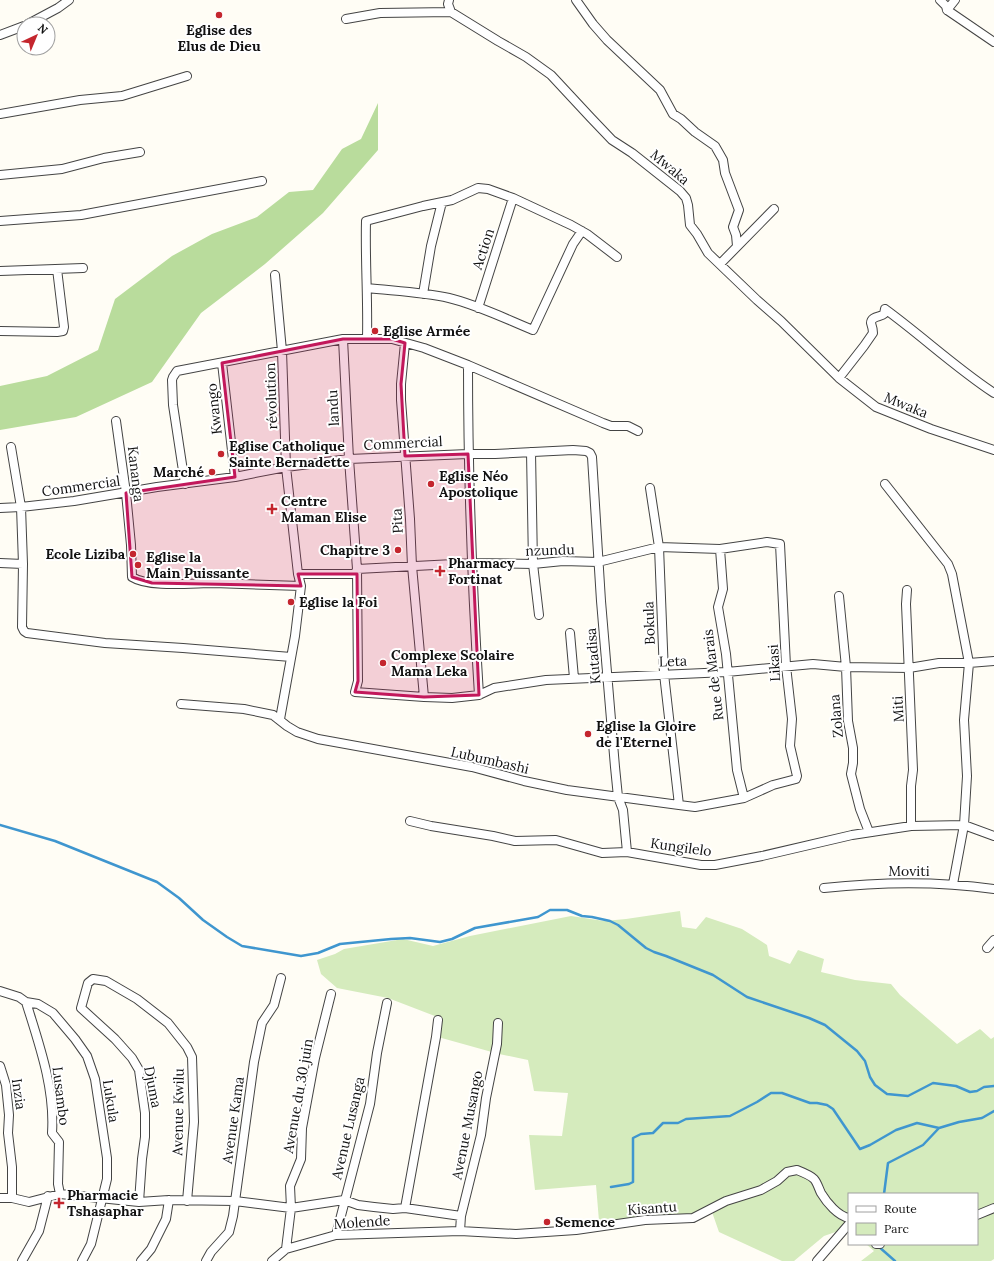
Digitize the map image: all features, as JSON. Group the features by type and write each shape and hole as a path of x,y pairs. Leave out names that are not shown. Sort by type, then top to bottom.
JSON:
{"street":[{"path":"43,16 69,0"},
{"path":"346,19 380,12 451,12 448,0"},
{"path":"576,0 593,24 607,40 660,90 673,114 681,119 694,132 715,146 723,160 724,174 739,210 733,226 737,246"},
{"path":"940,0 946,6 947,10 994,42"},
{"path":"947,10 955,0"},
{"name":"Mwaka","path":"451,12 526,57 552,75 612,140 680,191 686,198 690,225 708,253 757,300 781,320 839,378 876,407 932,429 994,450"},
{"path":"0,34 16,29"},
{"path":"0,114 80,100 122,96 186,76"},
{"path":"0,175 62,169 104,158 140,152"},
{"path":"0,221 88,214 262,181"},
{"path":"367,338 365,263 366,221 452,200 478,188 488,189 512,198 582,231 617,257"},
{"name":"Action","path":"478,308 512,198"},
{"path":"423,294 431,246 442,202"},
{"path":"720,264 774,209"},
{"path":"366,288 423,294 451,299 533,330 573,244 582,231"},
{"path":"0,271 83,268"},
{"path":"0,331 63,331 64,325 58,269"},
{"name":"révolution","path":"275,275 282,351 286,467 298,574 301,586"},
{"path":"839,378 873,333 871,322 876,317 882,316 884,314 884,310 994,393"},
{"path":"185,484 173,405 172,380 174,374 180,370 343,339 392,339 424,348 468,365 603,423 611,426 628,426 638,431"},
{"name":"landu","path":"343,339 349,459 357,569 358,681 355,692"},
{"name":"Pita","path":"405,343 401,384 412,566 424,697"},
{"name":"Kwango","path":"222,363 235,477"},
{"path":"468,365 470,521 473,563 474,622 479,695"},
{"name":"Kananga","path":"116,421 126,493 131,545 132,577 137,580 152,583 213,583 301,586"},
{"path":"12,446 21,507 23,564 22,627 24,631 27,633 105,643 291,657"},
{"name":"Commercial","path":"0,508 74,501 157,487 235,477 286,467 349,459 573,450 586,451 590,453 592,457"},
{"path":"531,452 533,564 539,615"},
{"name":"Kutadisa","path":"592,457 598,562 618,797 623,810 627,852"},
{"path":"884,484 948,564 952,574 969,663 964,720 967,776 964,825 954,884"},
{"name":"Bokula","path":"650,488 659,547 664,674 679,805"},
{"name":"nzundu","path":"298,574 355,574 357,569 473,563 533,564 563,561 598,562 659,547 720,549 767,542 780,544"},
{"name":"Likasi","path":"780,544 786,666 792,719 790,746 797,776 796,779"},
{"name":"Rue de Marais","path":"720,549 723,589 718,607 727,672 737,770 744,798"},
{"path":"0,563 23,564"},
{"path":"280,719 301,586"},
{"name":"Miti","path":"907,590 906,604 914,770 911,786 911,826"},
{"name":"Zolana","path":"839,596 846,667 848,721 853,748 851,774 860,809 869,832"},
{"path":"570,633 574,678"},
{"name":"Leta","path":"355,692 452,698 479,695 494,688 546,680 574,678 727,672 813,664 846,667 909,668 939,663 994,661"},
{"name":"Lubumbashi","path":"181,704 244,709 273,715 297,732 318,739 472,767 524,781 567,790 695,807 744,798 773,785 796,779"},
{"name":"Kungilelo","path":"410,821 515,841 556,840 602,853 627,852 701,865 715,865 869,832 911,826 964,825 994,836"},
{"name":"Moviti","path":"824,888 906,883 954,884 994,889"},
{"path":"987,948 994,940"},
{"name":"Avenue Kama","path":"206,1261 229,1232 235,1201 254,1062 262,1023 274,1005 281,978"},
{"name":"Avenue Kwilu","path":"93,979 106,981 137,999 168,1023 187,1047 192,1057 194,1122 187,1201"},
{"name":"Djuma","path":"93,979 88,982 81,1008 107,1030 132,1058 139,1070 145,1113 145,1137 139,1202"},
{"name":"Lukula","path":"0,991 19,996 26,1002 38,1004 53,1013 87,1056 95,1079 107,1158 107,1179 91,1244 82,1261"},
{"name":"Avenue du 30 juin","path":"286,1249 291,1208 290,1186 301,1159 303,1122 331,994"},
{"name":"Lusambo","path":"26,1002 47,1075 53,1123 52,1133 59,1142 58,1184 60,1194"},
{"name":"Avenue Lusanga","path":"336,1235 370,1104 377,1053 387,1003"},
{"path":"405,1208 438,1020"},
{"name":"Avenue Musango","path":"460,1231 461,1216 481,1134 486,1098 497,1044 498,1023"},
{"name":"Inzia","path":"0,1066 6,1085 9,1115 8,1133 12,1167 12,1198"},
{"name":"Kisantu","path":"460,1231 516,1234 576,1230 645,1220 693,1218 722,1203 761,1190 777,1181 787,1172 797,1170 814,1179 821,1194 838,1213 845,1218 848,1218"},
{"path":"0,1198 12,1198 29,1202 60,1194 139,1202 169,1200 235,1201 291,1208 344,1200 358,1205 393,1209 405,1208 461,1216"},
{"path":"22,1261 39,1231 48,1196"},
{"path":"142,1261 151,1249 166,1219 169,1200"},
{"path":"978,1215 994,1208"},
{"path":"817,1261 848,1225"},
{"name":"Molende","path":"272,1261 286,1249 336,1235 460,1231"}],"highlighted area":[{"path":"343,339 392,339 405,343 401,384 405,456 468,454 479,695 424,697 355,692 358,681 357,574 298,574 301,586 152,583 132,577 126,493 235,477 222,363"}],"green space":[{"path":"378,103 378,150 323,213 265,264 201,313 152,382 76,417 0,430 0,386 47,376 98,350 115,299 172,256 212,234 257,217 289,192 313,190 342,149 361,139"},
{"path":"680,911 682,927 696,929 706,917 742,929 767,945 769,956 790,964 798,950 824,959 821,972 855,980 891,984 900,995 957,1044 980,1029 991,1039 994,1037 994,1259 991,1261 861,1261 874,1251 867,1245 978,1245 978,1193 848,1193 848,1228 824,1236 794,1261 782,1261 719,1232 712,1212 599,1221 596,1185 535,1190 529,1135 562,1136 568,1093 534,1091 528,1060 499,1054 438,1037 440,1018 388,998 337,988 321,974 317,960 335,954 344,949 403,939 433,946 470,936 571,916 604,921"}],"waterway":[{"path":"0,825 55,841 157,882 179,898 203,920 242,946 301,956 318,953 340,944 410,938 440,942 452,939 475,928 538,917 550,910 567,910 582,916 610,921 618,925 646,948 713,975 747,997 825,1025 857,1051 865,1061 870,1077 875,1085 887,1094 908,1096 933,1083 956,1086 970,1092 977,1091 984,1087 994,1086"},
{"path":"611,1187 633,1182 633,1138 641,1134 653,1133 663,1123 678,1123 686,1119 730,1116 771,1093 782,1093 810,1103 827,1105 833,1109 860,1149 896,1130 917,1123 939,1128 959,1122 982,1118 994,1111"},
{"path":"884,1193 888,1163 923,1145 939,1128"},
{"path":"878,1246 895,1261"}],"place":[{"name":"Eglise des Elus de Dieu","path":"219,15"},
{"name":"Eglise Armée","path":"375,331"},
{"name":"Eglise Catholique Sainte Bernadette","path":"221,454"},
{"name":"Marché","path":"212,472"},
{"name":"Eglise Néo Apostolique","path":"431,484"},
{"name":"Centre Maman Elise","path":"272,509"},
{"name":"Chapitre 3","path":"398,550"},
{"name":"Ecole Liziba","path":"133,554"},
{"name":"Eglise la Main Puissante","path":"138,565"},
{"name":"Pharmacy Fortinat","path":"440,571"},
{"name":"Eglise la Foi","path":"291,602"},
{"name":"Complexe Scolaire Mama Leka","path":"383,663"},
{"name":"Eglise la Gloire de l'Eternel","path":"588,734"},
{"name":"Pharmacie Tshasaphar","path":"59,1203"},
{"name":"Semence","path":"547,1222"}]}
